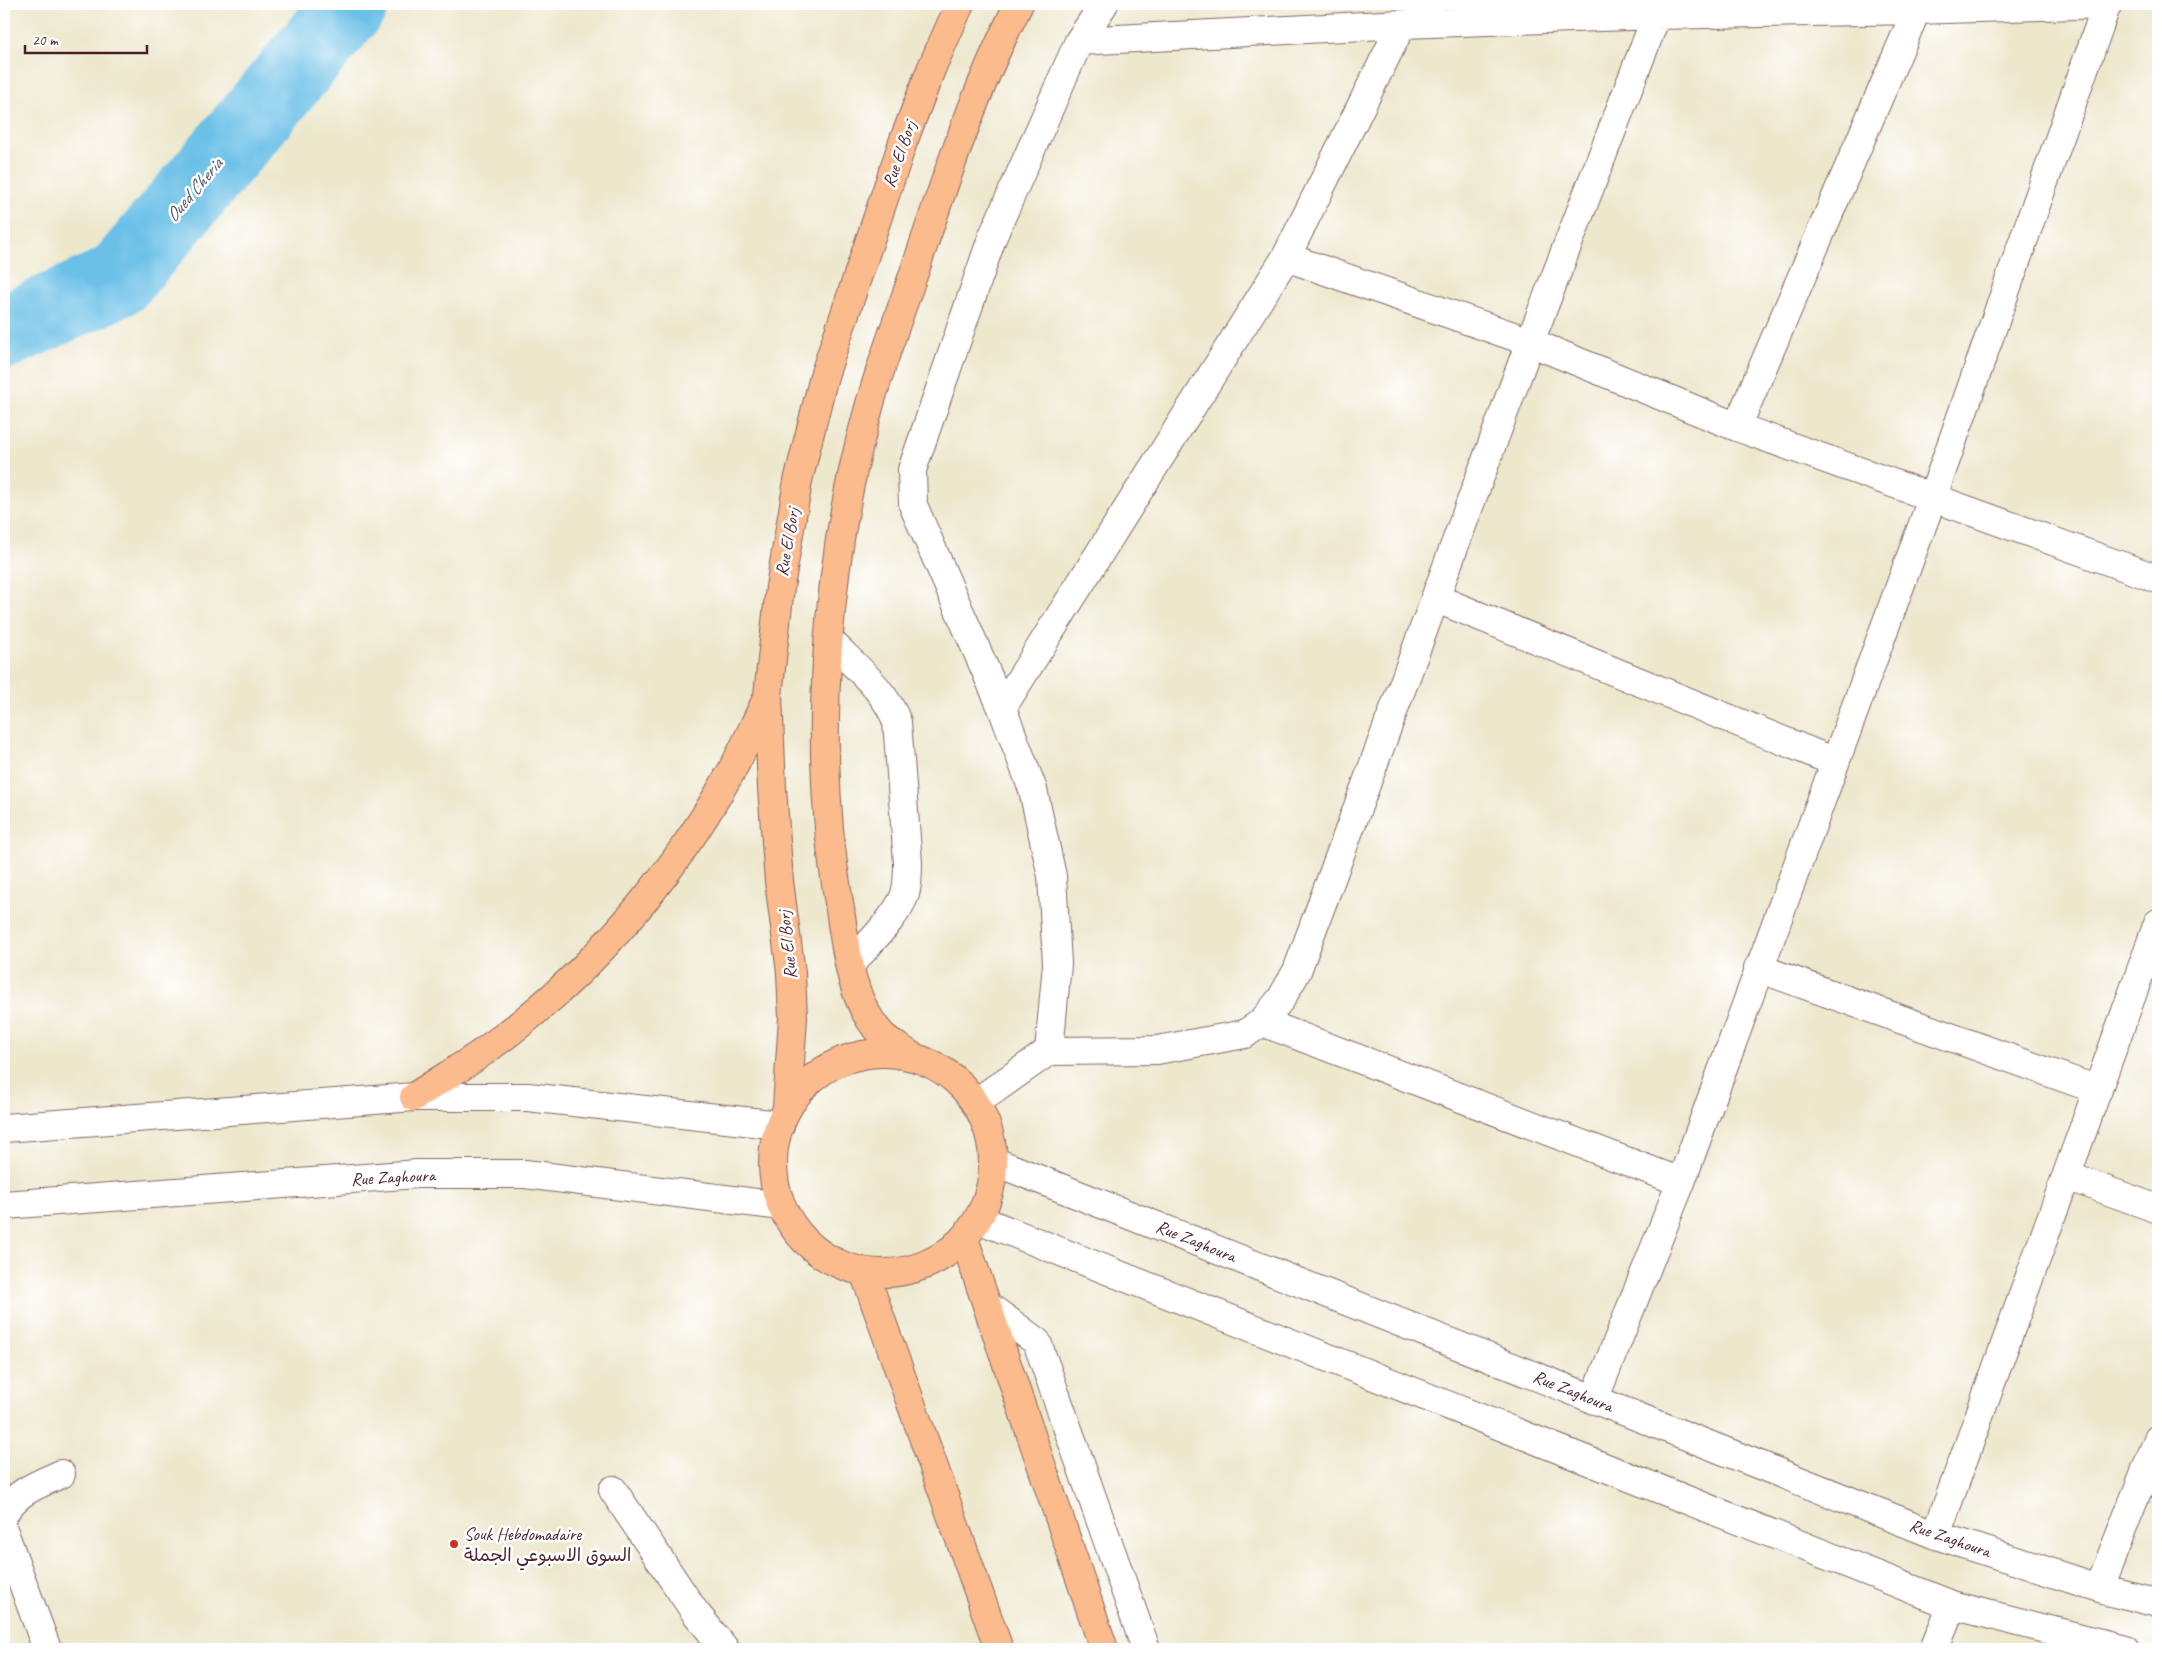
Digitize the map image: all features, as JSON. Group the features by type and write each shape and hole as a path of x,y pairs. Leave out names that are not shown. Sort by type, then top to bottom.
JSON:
{"main road":[{"name":"Rue El Borj","path":"783,1116 792,1018 791,973 779,881 768,695 780,587 798,481 824,376 903,142 932,66 960,4"},
{"path":"912,1056 876,1052 841,1060 811,1079 783,1116 773,1151 773,1179 781,1206 795,1230 814,1250 838,1264 864,1272 892,1274 919,1268 943,1256 971,1229 990,1192 993,1161 988,1131 976,1103 948,1074 912,1056 882,1034 859,1002 850,965 832,858 825,749 830,641 838,563 850,486 868,410 953,158 980,90 1019,4"},
{"path":"414,1097 490,1047 560,990 624,924 680,853 728,777 768,695"},
{"path":"971,1229 988,1306 1104,1649"},
{"path":"864,1272 999,1649"}],"street":[{"path":"1049,1051 1057,964 1052,876 1033,790 1002,708 913,505 912,470 992,238 1079,40 1104,4"},
{"path":"1079,40 1659,9 2107,4 1932,499 1758,968 1681,1182 1594,1400"},
{"path":"1737,427 1917,7"},
{"path":"976,1103 1049,1051 1156,1050 1245,1034 1262,1022 1281,999 1297,971 1530,342 1659,9"},
{"path":"1002,708 1286,257 1402,24"},
{"path":"1286,257 1530,342 1737,427 1932,499 2158,579"},
{"path":"1435,598 1835,762"},
{"path":"830,641 892,707 897,722 908,863 908,879 905,894 898,909 850,965"},
{"path":"1936,1535 2158,923"},
{"path":"1758,968 2098,1090"},
{"path":"1262,1022 1681,1182"},
{"path":"4,1128 414,1097 528,1098 783,1116"},
{"name":"Rue Zaghoura","path":"993,1161 1936,1535 2099,1588 2158,1603"},
{"name":"Rue Zaghoura","path":"4,1205 427,1174 524,1174 781,1206"},
{"path":"2067,1176 2158,1209"},
{"path":"971,1229 1952,1605 2124,1649"},
{"path":"988,1306 1037,1342 1146,1649"},
{"path":"2099,1588 2158,1440"},
{"path":"4,1514 10,1503 26,1490 61,1474"},
{"path":"613,1490 695,1612 725,1649"},
{"path":"4,1532 47,1649"},
{"path":"1934,1649 1952,1605"}],"waterway":[{"name":"Oued Cheria","path":"4,332 118,280 351,4"}],"place":[{"name":"Souk Hebdomadaire السوق الاسبوعي الجملة","path":"454,1544"}]}
